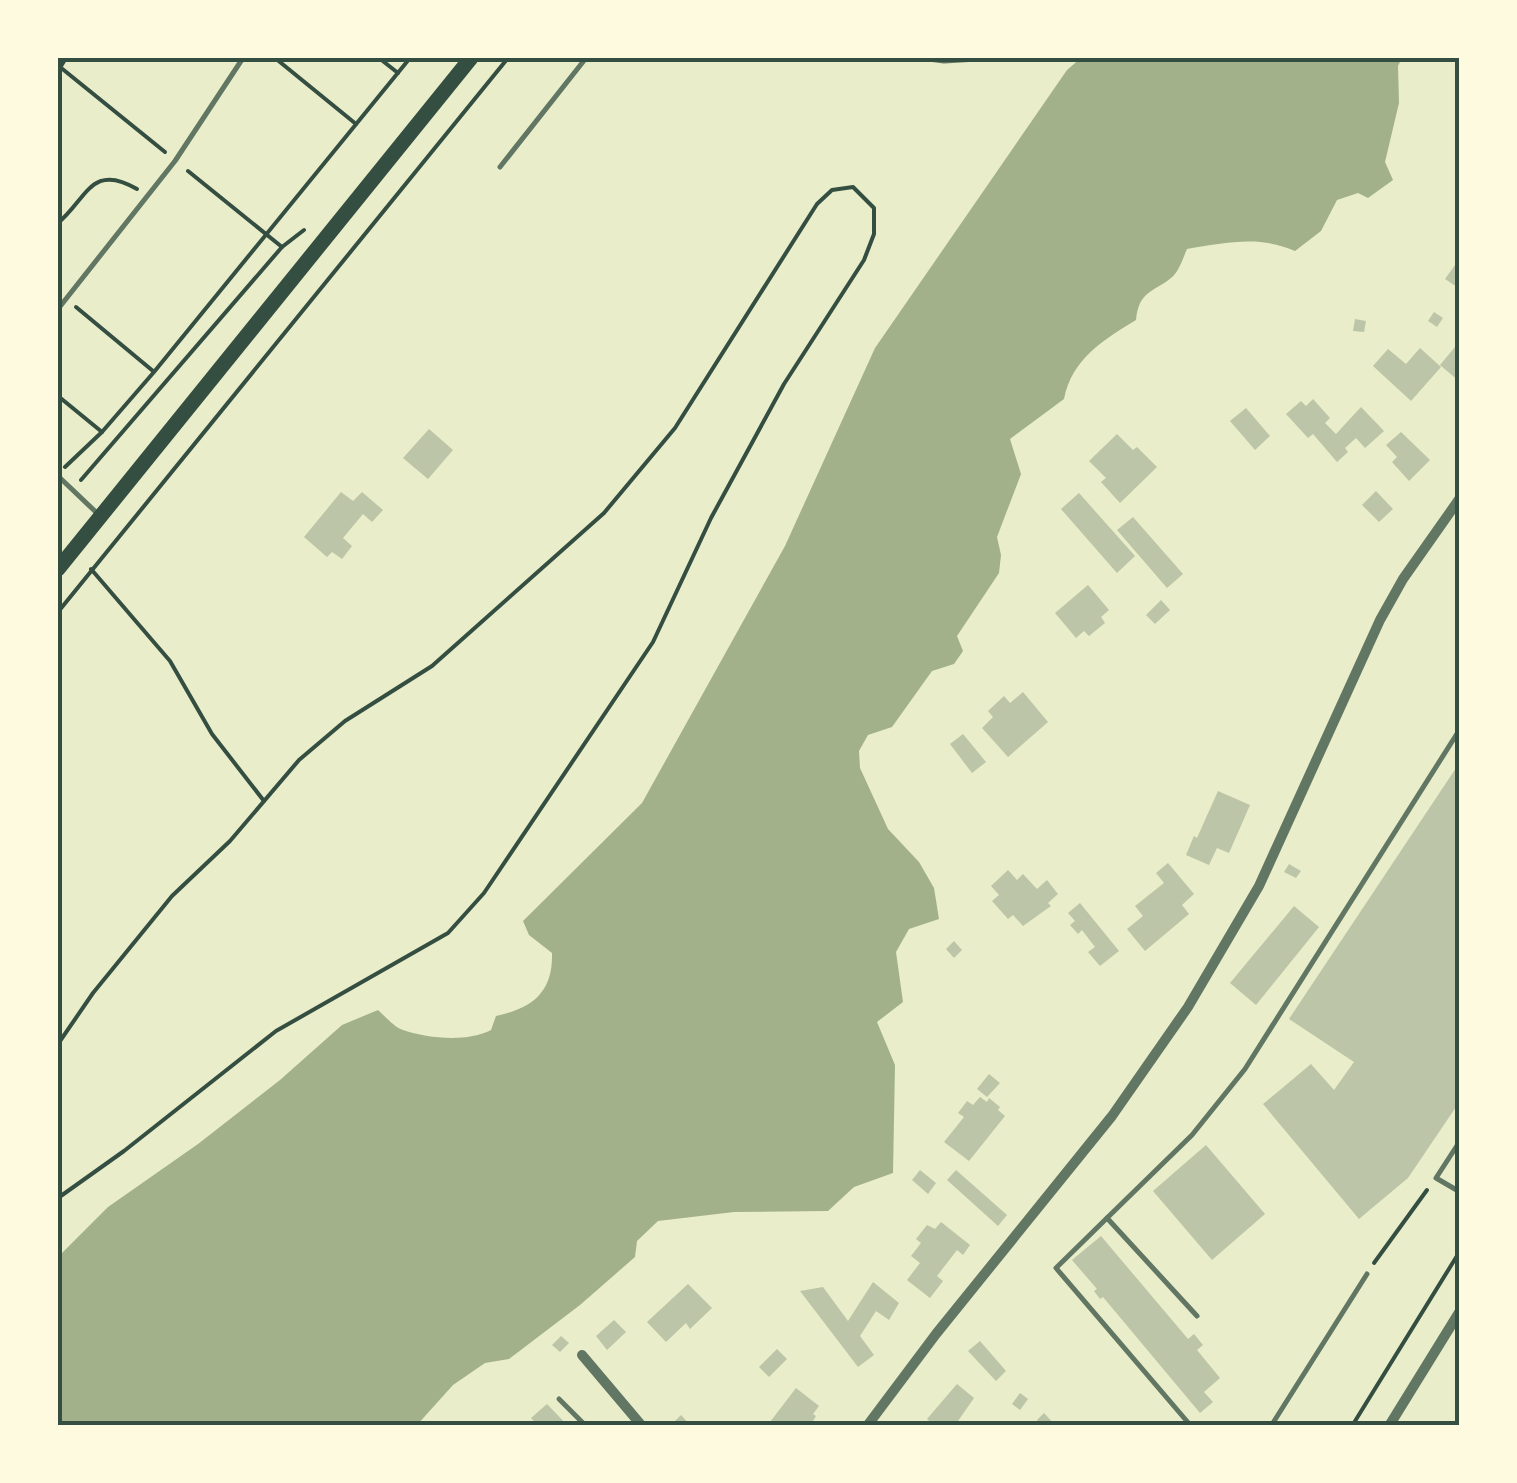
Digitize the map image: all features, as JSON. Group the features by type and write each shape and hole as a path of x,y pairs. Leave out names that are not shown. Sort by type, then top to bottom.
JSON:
{"main road":[{"path":"58,569 471,58"}],"street":[{"path":"874,1423 1164,1046 1259,886 1327,731 1388,606 1460,498"},
{"path":"1389,1426 1460,1311"},
{"path":"582,1355 642,1426"}],"lane":[{"path":"58,309 149,196 242,58"},
{"path":"500,167 586,58"},
{"path":"921,58 993,58"},
{"path":"58,475 100,516"},
{"path":"1190,1426 1056,1268 1192,1135 1234,1084 1460,730"},
{"path":"1460,1141 1436,1178 1460,1192"},
{"path":"1107,1218 1197,1316"},
{"path":"1271,1426 1367,1274"},
{"path":"560,1399 586,1426"}],"path":[{"path":"66,58 59,69 282,247"},
{"path":"276,58 356,124"},
{"path":"379,58 398,72"},
{"path":"58,475 154,372 410,58"},
{"path":"58,612 508,58"},
{"path":"58,223 89,187 109,178 120,179 149,196"},
{"path":"58,1044 93,992 172,896 230,842 299,760 345,722 432,666 604,513 675,428 817,204 832,190 852,187 874,208 874,234 864,260 784,384 711,518 653,642 484,893 448,933 276,1031 124,1152 58,1198"},
{"path":"72,490 282,247 312,224"},
{"path":"66,298 154,372"},
{"path":"58,396 102,432"},
{"path":"92,569 170,661 212,734 264,801"},
{"path":"1367,1274 1436,1178"},
{"path":"1352,1426 1460,1251"}],"shaded area":[{"path":"1081,58 1402,58 1398,66 1399,103 1385,162 1393,180 1368,198 1358,193 1337,200 1321,231 1295,251 1255,242 1187,249 1174,275 1143,298 1136,320 1101,343 1082,362 1064,399 1010,439 1021,474 997,537 999,573 957,636 963,651 954,664 932,671 892,727 868,735 859,751 860,768 888,829 919,862 934,888 939,919 909,929 896,952 903,1002 877,1022 895,1065 893,1173 854,1187 828,1211 734,1212 658,1221 637,1241 635,1257 580,1305 509,1359 485,1363 453,1385 417,1425 58,1425 58,1257 108,1207 198,1144 342,1025 378,1010 396,1027 413,1033 448,1038 482,1034 491,1030 496,1016 530,1003 544,988 552,953 529,935 523,921 642,803 785,546 875,348 1067,70"}],"building":[{"path":"1460,258 1460,289 1445,279"},
{"path":"1434,312 1443,318 1437,327 1428,321"},
{"path":"1355,319 1366,321 1364,332 1353,331"},
{"path":"1455,347 1460,350 1460,382 1440,365"},
{"path":"1420,348 1441,367 1411,401 1373,366 1388,349 1406,364"},
{"path":"1313,399 1330,418 1325,423 1336,434 1361,407 1384,431 1365,448 1356,438 1337,462 1313,434 1308,438 1286,414 1301,401 1306,406"},
{"path":"1246,408 1270,436 1255,450 1230,421"},
{"path":"429,429 453,450 428,479 403,458"},
{"path":"1401,432 1430,460 1409,481 1392,462 1397,457 1386,445"},
{"path":"1117,434 1157,467 1120,503 1101,482 1106,478 1089,461"},
{"path":"1376,491 1393,509 1379,522 1362,505"},
{"path":"341,492 353,501 362,492 383,510 372,522 363,514 343,538 352,546 342,559 332,552 327,557 304,537"},
{"path":"1079,493 1135,556 1117,573 1061,509"},
{"path":"1133,517 1183,574 1167,588 1117,530"},
{"path":"1088,585 1109,610 1101,617 1105,623 1089,636 1084,631 1076,638 1055,613"},
{"path":"1161,600 1170,610 1155,624 1146,615"},
{"path":"1023,692 1048,722 1008,757 982,728 993,717 988,711 1004,696 1010,703"},
{"path":"963,734 986,762 972,773 950,744"},
{"path":"1460,762 1460,1101 1408,1178 1359,1219 1263,1104 1311,1064 1334,1090 1354,1062 1289,1019"},
{"path":"1218,791 1250,805 1229,853 1217,848 1209,865 1186,855"},
{"path":"1168,863 1194,894 1182,905 1189,914 1145,951 1127,929 1143,916 1135,906 1164,883 1156,873"},
{"path":"1289,864 1301,871 1296,878 1284,872"},
{"path":"1008,870 1017,880 1023,874 1037,889 1047,880 1058,894 1048,903 1051,906 1023,926 1013,915 1008,919 992,901 999,895 991,886"},
{"path":"1080,903 1119,951 1100,966 1088,952 1095,947 1082,930 1078,934 1070,925 1075,921 1068,913"},
{"path":"1294,906 1319,927 1256,1005 1230,983"},
{"path":"954,941 962,950 954,958 946,949"},
{"path":"989,1074 1000,1083 987,1097 977,1089"},
{"path":"980,1097 987,1102 989,1098 1005,1116 969,1161 944,1142 964,1117 958,1113 967,1101 973,1105"},
{"path":"1206,1145 1265,1214 1212,1260 1153,1191"},
{"path":"920,1170 936,1183 928,1194 912,1180"},
{"path":"956,1170 1007,1215 998,1226 947,1180"},
{"path":"941,1222 970,1245 963,1255 957,1250 937,1276 943,1281 930,1298 907,1280 920,1263 911,1256 921,1243 916,1239 927,1225 935,1229"},
{"path":"1101,1236 1188,1339 1194,1334 1203,1345 1197,1350 1220,1378 1204,1392 1213,1402 1200,1413 1103,1297 1100,1299 1094,1291 1097,1289 1072,1260"},
{"path":"873,1282 899,1303 889,1320 876,1311 860,1336 874,1355 858,1367 800,1291 823,1287 848,1321"},
{"path":"688,1284 712,1308 690,1329 686,1323 666,1342 647,1322"},
{"path":"614,1320 626,1332 607,1350 596,1336"},
{"path":"561,1336 569,1343 560,1352 552,1345"},
{"path":"980,1341 1006,1371 996,1381 968,1351"},
{"path":"777,1349 787,1359 769,1377 759,1367"},
{"path":"957,1384 974,1398 958,1421 963,1426 935,1426 927,1419"},
{"path":"796,1388 819,1406 813,1414 818,1426 767,1426"},
{"path":"1020,1393 1028,1399 1020,1410 1012,1404"},
{"path":"547,1404 568,1426 538,1426 531,1418"},
{"path":"1044,1413 1056,1426 1042,1426 1037,1420"},
{"path":"681,1415 691,1426 670,1426"}]}
